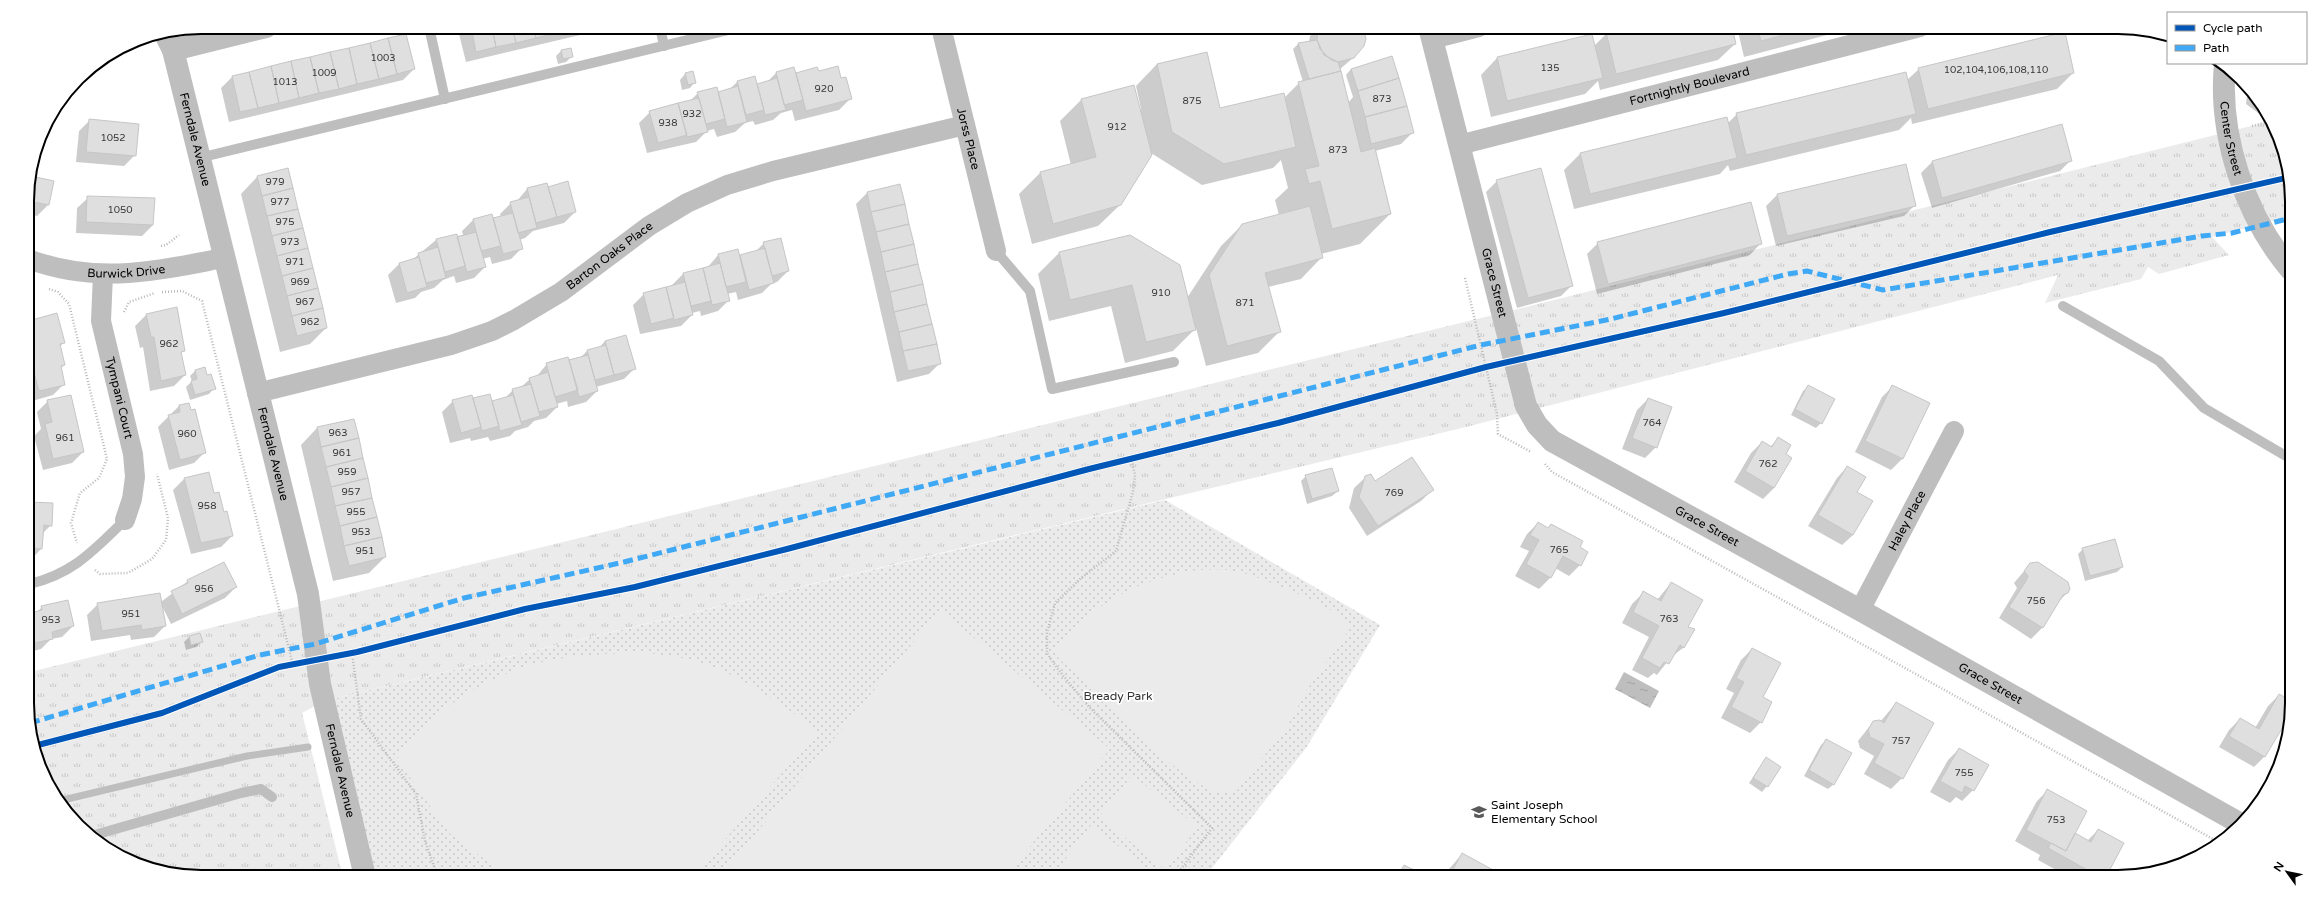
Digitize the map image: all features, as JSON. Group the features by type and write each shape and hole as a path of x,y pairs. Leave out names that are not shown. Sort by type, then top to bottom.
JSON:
{"street":[{"path":"169,42 221,34"},
{"name":"Jorss Place","path":"943,34 996,250"},
{"name":"Grace Street","path":"1431,34 1526,406 1537,424 1552,441 1860,610 2236,821"},
{"name":"Fortnightly Boulevard","path":"1459,145 1893,34"},
{"name":"Ferndale Avenue","path":"169,42 200,158 308,594 317,660 326,709 364,870"},
{"name":"Center Street","path":"2225,73 2226,110 2232,154 2259,226 2285,262"},
{"name":"Barton Oaks Place","path":"257,393 451,345 492,331 514,320 561,292 649,226 687,203 727,185 772,171 965,125"},
{"name":"Burwick Drive","path":"34,261 68,270 104,274 141,273 224,258"},
{"name":"Tympani Court","path":"104,274 100,321 133,454 135,477 132,499 125,520"},
{"name":"Haley Place","path":"1860,610 1954,431"}],"lane":[{"path":"431,34 446,99"},
{"path":"661,34 664,46"},
{"path":"200,158 713,34"},
{"path":"996,250 1030,291 1052,390 1174,362"},
{"path":"2063,306 2159,361 2204,408 2285,455"},
{"path":"34,583 51,579 84,558 125,520"},
{"path":"98,834 241,794 261,790 272,797"}],"path":[{"path":"2252,126 2265,122"},
{"path":"160,246 166,245 179,235"},
{"path":"43,287 58,292 69,304 107,459 99,478 80,493 71,523 80,553 100,574 128,573 152,559 166,540 168,518 157,471"},
{"path":"121,316 129,302 155,293 182,291 202,301 293,665"},
{"path":"1478,369 1514,361"},
{"path":"1124,460 1139,457"},
{"path":"1131,458 1135,475 1134,492 1116,551 1080,579 1055,603 1047,633 1047,653 1089,707 1212,828 1180,870"},
{"path":"286,666 355,652 361,718 416,794 425,841 435,870"}],"green space":[{"path":"2265,122 2276,147 2284,179 2285,218 2212,237 2229,255 2159,274 2148,267 2141,279 2045,303 2058,275 1466,427 324,701 302,713 341,870 190,870 169,867 147,861 127,853 108,842 91,829 75,813 56,786 43,757 35,725 34,671 1526,307"},
{"name":"Bready Park","path":"1165,500 1380,625 1306,748 1210,870 364,870 324,701"},
{"path":"1197,570 1228,570 1255,577 1314,601 1331,610 1352,626 1306,691 1287,727 1235,793 1213,793 1147,745 1109,702 1059,659 1056,651 1085,619 1101,606 1118,596 1155,580 1175,574"},
{"path":"940,610 1110,749 1011,870 726,870"},
{"path":"638,652 669,656 709,665 745,682 770,697 818,731 699,870 499,870 449,833 397,759 410,742 443,710 483,684 526,666 570,657"},
{"path":"1132,775 1198,827 1165,869 1099,817"},
{"path":"1091,825 1149,870 1065,870 1060,866"}],"water":[{"path":"1624,672 1659,691 1650,708 1615,689"}],"building":[{"path":"406,34 415,69 397,74 388,38"},
{"path":"472,34 493,34 496,47 476,52"},
{"path":"493,34 514,34 516,43 496,47"},
{"path":"514,34 535,34 536,38 516,43"},
{"path":"535,34 551,34 536,38"},
{"path":"1318,34 1365,34 1366,39 1364,46 1354,58 1338,62 1331,60 1320,49 1317,40"},
{"path":"1592,34 1603,78 1507,101 1497,57"},
{"path":"1606,34 1734,34 1736,44 1616,74"},
{"path":"1759,34 1787,34 1761,41"},
{"path":"2057,34 2065,34 2074,73 1928,109 1918,68"},
{"path":"388,38 397,74 379,79 370,43"},
{"path":"1317,40 1324,55 1338,62 1341,71 1309,79 1298,43"},
{"path":"370,43 379,79 357,84 349,48"},
{"path":"349,48 357,84 339,89 330,52"},
{"path":"571,48 573,57 563,59 561,50"},
{"path":"330,52 339,89 319,93 310,57"},
{"path":"1207,52 1220,108 1284,93 1296,147 1224,164 1172,132 1157,64"},
{"path":"1392,56 1399,78 1358,91 1351,69"},
{"path":"310,57 319,93 299,98 291,61"},
{"path":"291,61 299,98 279,103 271,66"},
{"path":"271,66 279,103 258,108 249,72"},
{"path":"838,66 841,78 846,77 852,99 806,111 796,73 817,67 819,71"},
{"path":"794,67 803,100 784,105 776,72"},
{"path":"693,71 696,83 688,85 685,73"},
{"path":"1341,71 1361,152 1375,148 1391,214 1332,229 1320,181 1309,184 1305,169 1319,166 1298,82"},
{"path":"249,72 258,108 240,112 232,76"},
{"path":"1906,72 1916,114 1746,155 1736,113"},
{"path":"755,76 764,110 746,115 737,81"},
{"path":"777,78 786,110 765,115 757,84"},
{"path":"1399,78 1407,106 1365,117 1358,91"},
{"path":"1134,85 1152,155 1121,205 1053,224 1040,172 1096,157 1081,99"},
{"path":"738,86 747,122 727,127 718,92"},
{"path":"717,87 725,119 706,124 697,92"},
{"path":"699,98 708,132 687,137 678,103"},
{"path":"678,103 687,135 658,143 649,111"},
{"path":"1407,106 1414,133 1371,144 1365,117"},
{"path":"1727,117 1737,158 1590,194 1580,153"},
{"path":"89,119 139,124 136,156 86,152"},
{"path":"2062,124 2072,161 1942,198 1932,161"},
{"path":"1906,164 1916,206 1787,236 1777,194"},
{"path":"288,168 293,188 262,196 257,176"},
{"path":"1541,168 1573,286 1528,298 1496,180"},
{"path":"35,177 54,181 49,205 34,202"},
{"path":"568,181 576,212 557,217 548,187"},
{"path":"547,183 557,217 536,223 527,188"},
{"path":"900,184 905,204 871,212 867,192"},
{"path":"293,188 298,209 267,216 262,196"},
{"path":"87,196 155,198 153,225 86,222"},
{"path":"529,197 537,228 518,233 510,202"},
{"path":"1751,202 1762,244 1608,284 1597,242"},
{"path":"905,204 909,224 876,232 871,212"},
{"path":"1310,206 1323,258 1265,273 1281,332 1227,346 1209,275 1242,224"},
{"path":"298,209 303,228 272,236 267,216"},
{"path":"513,213 523,249 503,254 493,218"},
{"path":"492,214 501,246 481,251 473,219"},
{"path":"909,224 914,244 881,252 876,232"},
{"path":"303,228 308,248 277,256 272,236"},
{"path":"476,232 486,267 467,272 457,237"},
{"path":"457,234 465,266 445,272 436,239"},
{"path":"1130,235 1180,265 1196,330 1146,342 1132,285 1070,300 1059,252"},
{"path":"781,238 789,271 772,276 763,242"},
{"path":"914,244 918,264 885,272 881,252"},
{"path":"438,247 446,278 426,283 418,253"},
{"path":"308,248 313,268 282,276 277,256"},
{"path":"765,248 774,283 749,290 740,255"},
{"path":"738,249 746,282 726,287 718,254"},
{"path":"419,257 427,287 407,293 399,263"},
{"path":"720,263 730,301 712,305 703,268"},
{"path":"918,264 923,284 890,292 885,272"},
{"path":"313,268 318,288 287,296 282,276"},
{"path":"703,268 711,301 691,306 683,273"},
{"path":"685,282 693,315 674,320 666,287"},
{"path":"923,284 927,304 894,312 890,292"},
{"path":"666,287 674,318 651,324 643,293"},
{"path":"318,288 323,308 292,316 287,296"},
{"path":"927,304 932,324 899,332 894,312"},
{"path":"177,307 185,351 181,352 186,375 161,381 154,337 151,337 146,314"},
{"path":"323,308 327,328 297,336 292,316"},
{"path":"57,313 65,343 60,344 65,365 61,366 65,385 39,391 34,372 34,319"},
{"path":"932,324 937,344 903,351 899,332"},
{"path":"626,335 636,369 614,375 605,341"},
{"path":"937,344 941,364 908,371 903,351"},
{"path":"606,345 614,375 595,380 587,350"},
{"path":"588,355 598,391 579,397 569,360"},
{"path":"568,357 578,390 555,397 546,363"},
{"path":"205,367 207,375 211,374 216,389 195,395 191,381 197,379 195,370"},
{"path":"548,372 558,407 539,412 529,378"},
{"path":"531,384 540,416 521,422 512,389"},
{"path":"1808,385 1835,399 1822,424 1795,409"},
{"path":"1892,385 1930,403 1903,459 1865,441"},
{"path":"490,394 499,426 482,431 473,398"},
{"path":"71,395 84,452 53,459 45,424 52,422 47,400"},
{"path":"472,395 481,427 461,433 452,400"},
{"path":"513,395 522,425 500,431 492,401"},
{"path":"1648,398 1672,407 1657,448 1632,438"},
{"path":"189,403 191,410 195,409 206,453 180,460 168,415 180,412 179,405"},
{"path":"354,419 359,438 321,447 317,427"},
{"path":"1778,437 1791,445 1786,454 1792,458 1774,488 1745,471 1762,441 1772,447"},
{"path":"359,438 363,458 326,467 321,447"},
{"path":"1412,457 1434,490 1378,526 1359,497 1365,476 1371,474 1375,481"},
{"path":"363,458 368,478 331,487 326,467"},
{"path":"1847,466 1866,477 1857,492 1873,501 1853,535 1818,515"},
{"path":"1332,468 1339,491 1312,499 1305,475"},
{"path":"209,472 214,493 219,492 224,512 227,511 233,536 201,543 184,478"},
{"path":"368,478 372,498 335,506 331,487"},
{"path":"372,498 377,517 340,526 335,506"},
{"path":"34,502 53,503 52,526 44,525 42,549 34,548"},
{"path":"377,517 382,537 344,546 340,526"},
{"path":"1538,522 1548,528 1551,524 1583,541 1580,547 1588,552 1581,566 1563,556 1551,578 1526,564 1539,540 1530,535"},
{"path":"382,537 386,557 349,566 344,546"},
{"path":"2115,539 2123,567 2090,576 2082,548"},
{"path":"224,562 237,587 182,614 171,591 188,583 187,580"},
{"path":"2038,562 2068,582 2070,589 2068,593 2063,595 2043,628 2009,607 2026,581 2028,576 2024,571 2030,563"},
{"path":"1671,582 1703,600 1688,627 1695,629 1684,648 1680,645 1669,664 1664,662 1660,668 1642,658 1659,626 1633,612 1643,591 1661,601"},
{"path":"160,593 166,626 142,630 141,625 102,631 97,603"},
{"path":"68,600 74,626 52,632 53,639 34,643 34,612 42,610 41,606"},
{"path":"200,633 203,642 191,645 189,636"},
{"path":"1752,648 1781,663 1763,697 1772,702 1762,723 1731,707 1744,682 1736,678"},
{"path":"2279,694 2285,697 2284,725 2265,757 2229,736 2240,718 2259,729"},
{"path":"1896,702 1934,723 1903,779 1874,763 1884,744 1870,737 1868,730 1873,721 1880,720 1884,723"},
{"path":"1826,739 1852,753 1834,785 1809,770"},
{"path":"1959,748 1989,765 1974,791 1965,786 1962,793 1940,781"},
{"path":"1766,757 1781,767 1768,787 1753,778"},
{"path":"2047,789 2087,811 2066,851 2026,830"},
{"path":"2098,829 2124,843 2110,870 2087,870 2048,848 2051,843 2066,851 2075,833 2091,842"},
{"path":"1462,853 1493,870 1453,870"},
{"path":"1404,865 1414,870 1402,870"}],"waterway":[{"path":"65,800 247,756 308,747"}],"marked path":[{"path":"35,722 260,655 315,644 464,598 624,562 1481,345 1611,319 1788,274 1807,271 1883,290 2202,236 2232,233 2285,220"}],"cycle path":[{"path":"40,745 162,713 279,667 357,652 525,609 635,587 787,549 1089,469 1278,423 1486,367 1724,313 2050,232 2284,178"}],"place":[{"name":"Saint Joseph Elementary School","path":"1479,812"}]}
